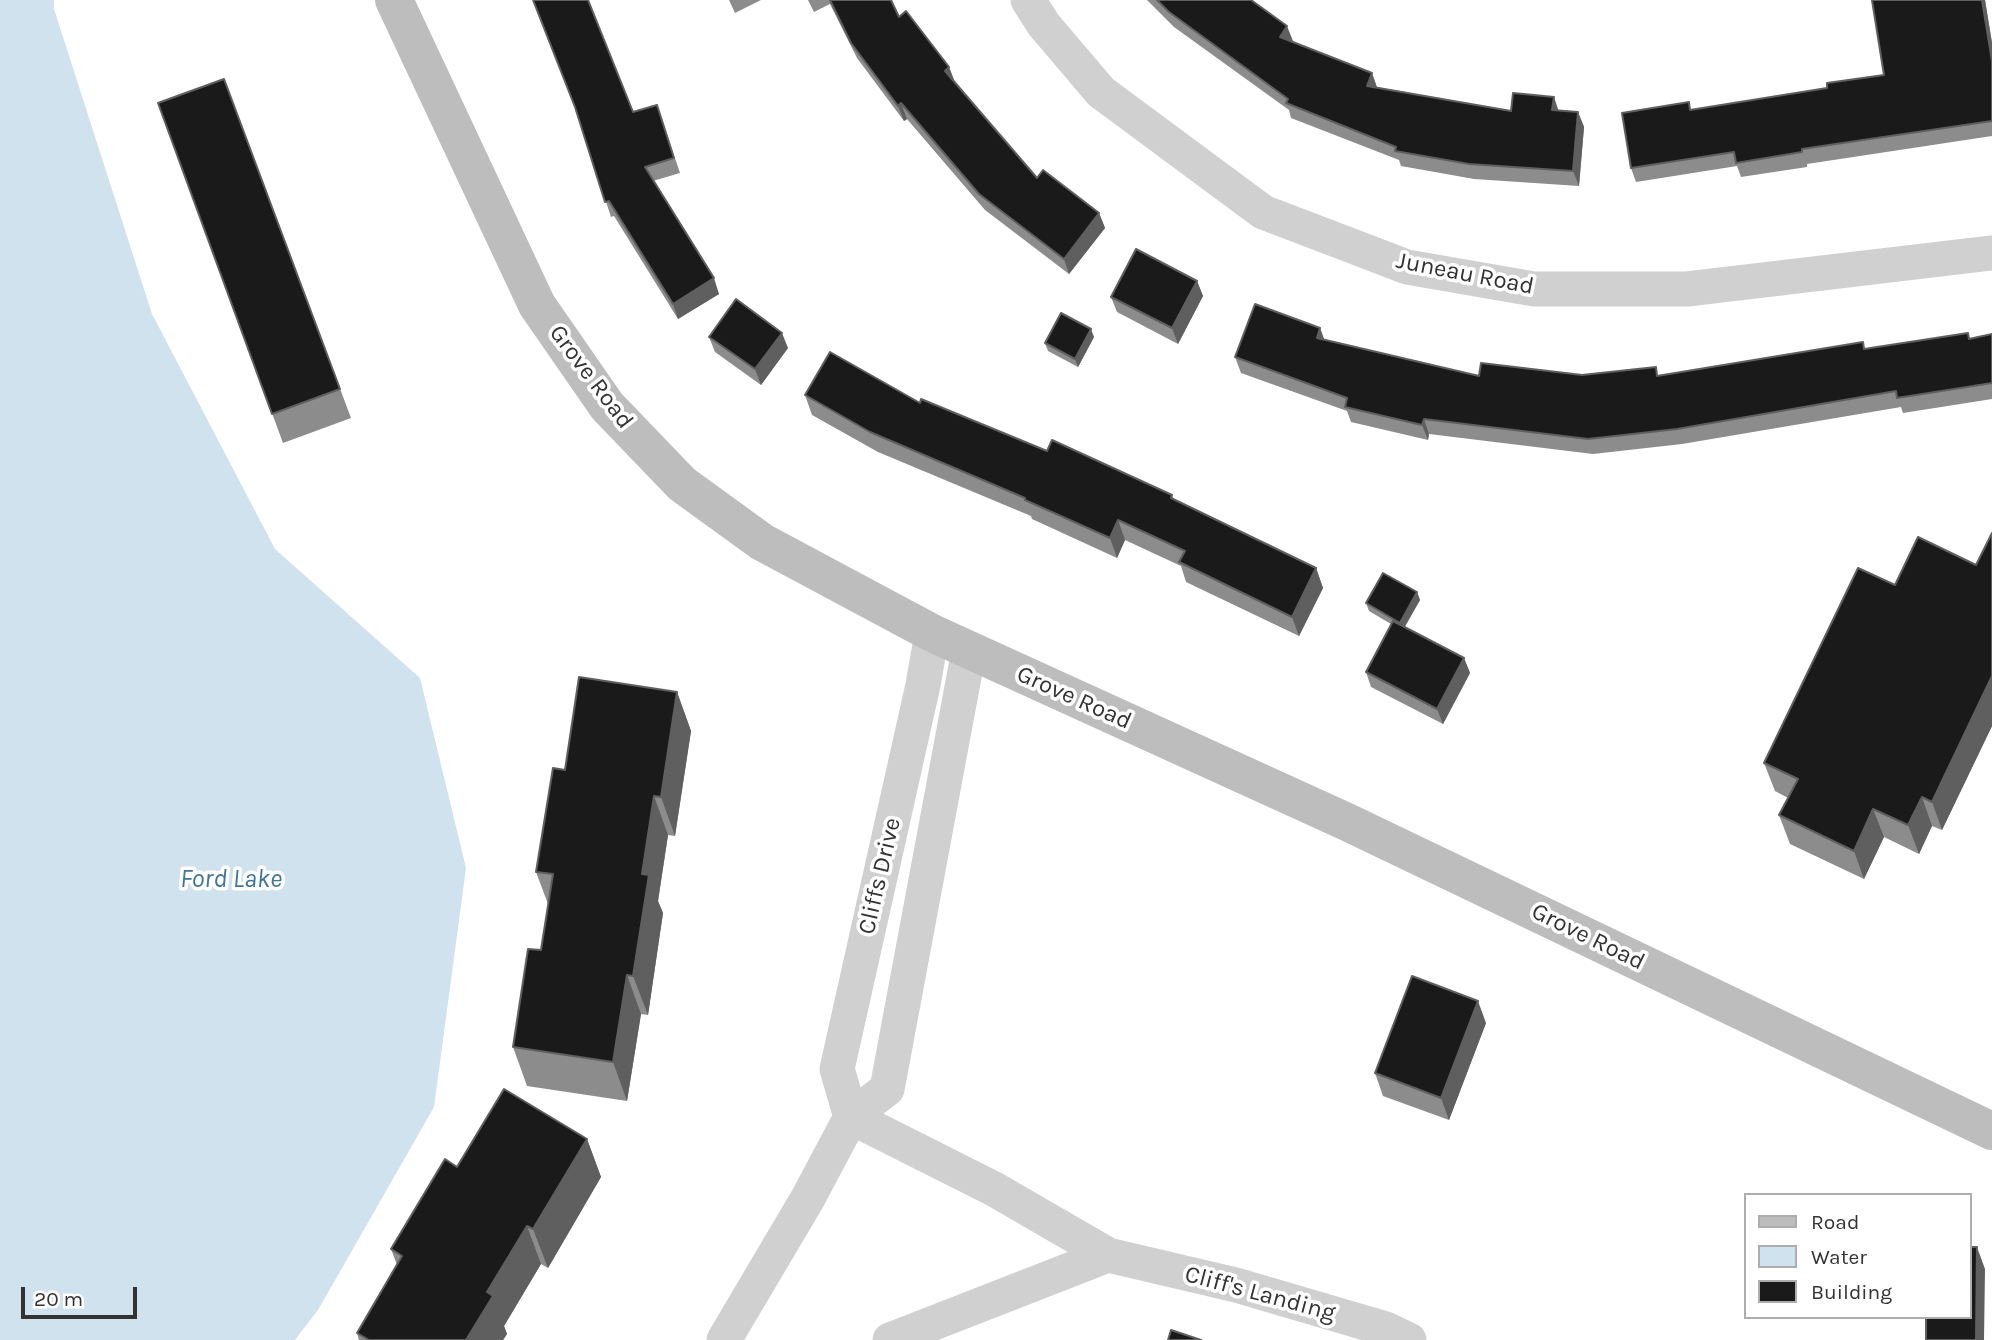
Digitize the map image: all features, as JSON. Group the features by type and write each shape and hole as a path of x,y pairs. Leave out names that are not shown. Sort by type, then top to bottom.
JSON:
{"main road":[{"name":"Grove Road","path":"394,0 537,305 607,407 682,484 762,542 932,633 1347,822 1992,1131"}],"street":[{"name":"Juneau Road","path":"1028,0 1044,25 1101,92 1263,212 1407,267 1534,289 1688,289 1992,253"},
{"name":"Cliffs Drive","path":"851,1117 836,1069 923,685 932,633"},
{"name":"Cliffs Drive","path":"724,1340 808,1198 851,1117 887,1089 969,650"},
{"name":"Cliff's Landing","path":"851,1117 994,1189 1108,1255 1236,1285 1386,1329 1409,1340"},
{"path":"890,1340 1108,1255"}],"water":[{"name":"Ford Lake","path":"0,0 54,0 54,9 152,314 275,549 420,678 466,868 434,1107 318,1310 295,1340 0,1340"}],"building":[{"path":"533,0 588,0 633,112 657,105 674,158 645,167 714,278 673,304 609,201 605,202 575,107"},
{"path":"830,0 891,0 899,17 906,11 949,67 945,71 1037,178 1043,170 1099,213 1064,259 979,194 901,103 898,106 851,43"},
{"path":"1157,0 1251,0 1287,26 1280,37 1372,73 1367,86 1511,111 1513,93 1554,97 1552,110 1578,112 1573,171 1469,164 1395,151 1396,147 1286,103 1288,99 1169,12"},
{"path":"1872,0 1982,0 1992,61 1992,121 1802,149 1802,152 1736,163 1734,152 1631,168 1622,113 1689,102 1690,110 1827,88 1827,83 1884,75"},
{"path":"224,79 340,389 272,414 158,103"},
{"path":"1136,249 1197,281 1172,328 1111,297"},
{"path":"736,299 782,333 755,369 709,337"},
{"path":"1255,304 1320,328 1317,338 1479,376 1481,363 1582,375 1656,367 1657,376 1863,342 1864,349 1968,333 1969,339 1992,334 1992,383 1897,398 1896,391 1677,429 1588,439 1424,419 1422,425 1345,407 1347,398 1235,357"},
{"path":"1061,313 1091,329 1075,359 1045,343"},
{"path":"830,352 920,403 921,399 1047,451 1052,440 1172,495 1171,498 1316,568 1292,617 1179,562 1185,551 1118,520 1110,538 1025,498 870,432 805,395"},
{"path":"1992,533 1992,676 1932,802 1922,797 1908,825 1873,809 1854,851 1779,815 1798,779 1764,763 1858,568 1895,585 1918,537 1976,565"},
{"path":"1383,573 1417,592 1400,623 1366,603"},
{"path":"1393,621 1464,658 1437,709 1366,672"},
{"path":"579,677 677,692 661,797 654,796 642,874 649,875 633,976 627,975 613,1062 513,1047 528,949 541,950 553,874 536,872 553,768 565,770"},
{"path":"1412,976 1478,1001 1441,1098 1375,1073"},
{"path":"504,1089 587,1139 533,1229 527,1226 487,1292 493,1296 466,1340 369,1340 357,1333 402,1256 391,1249 445,1159 457,1167"},
{"path":"1971,1247 1977,1247 1976,1340 1926,1340 1926,1319 1971,1319"},
{"path":"1171,1330 1201,1340 1168,1340"}]}
